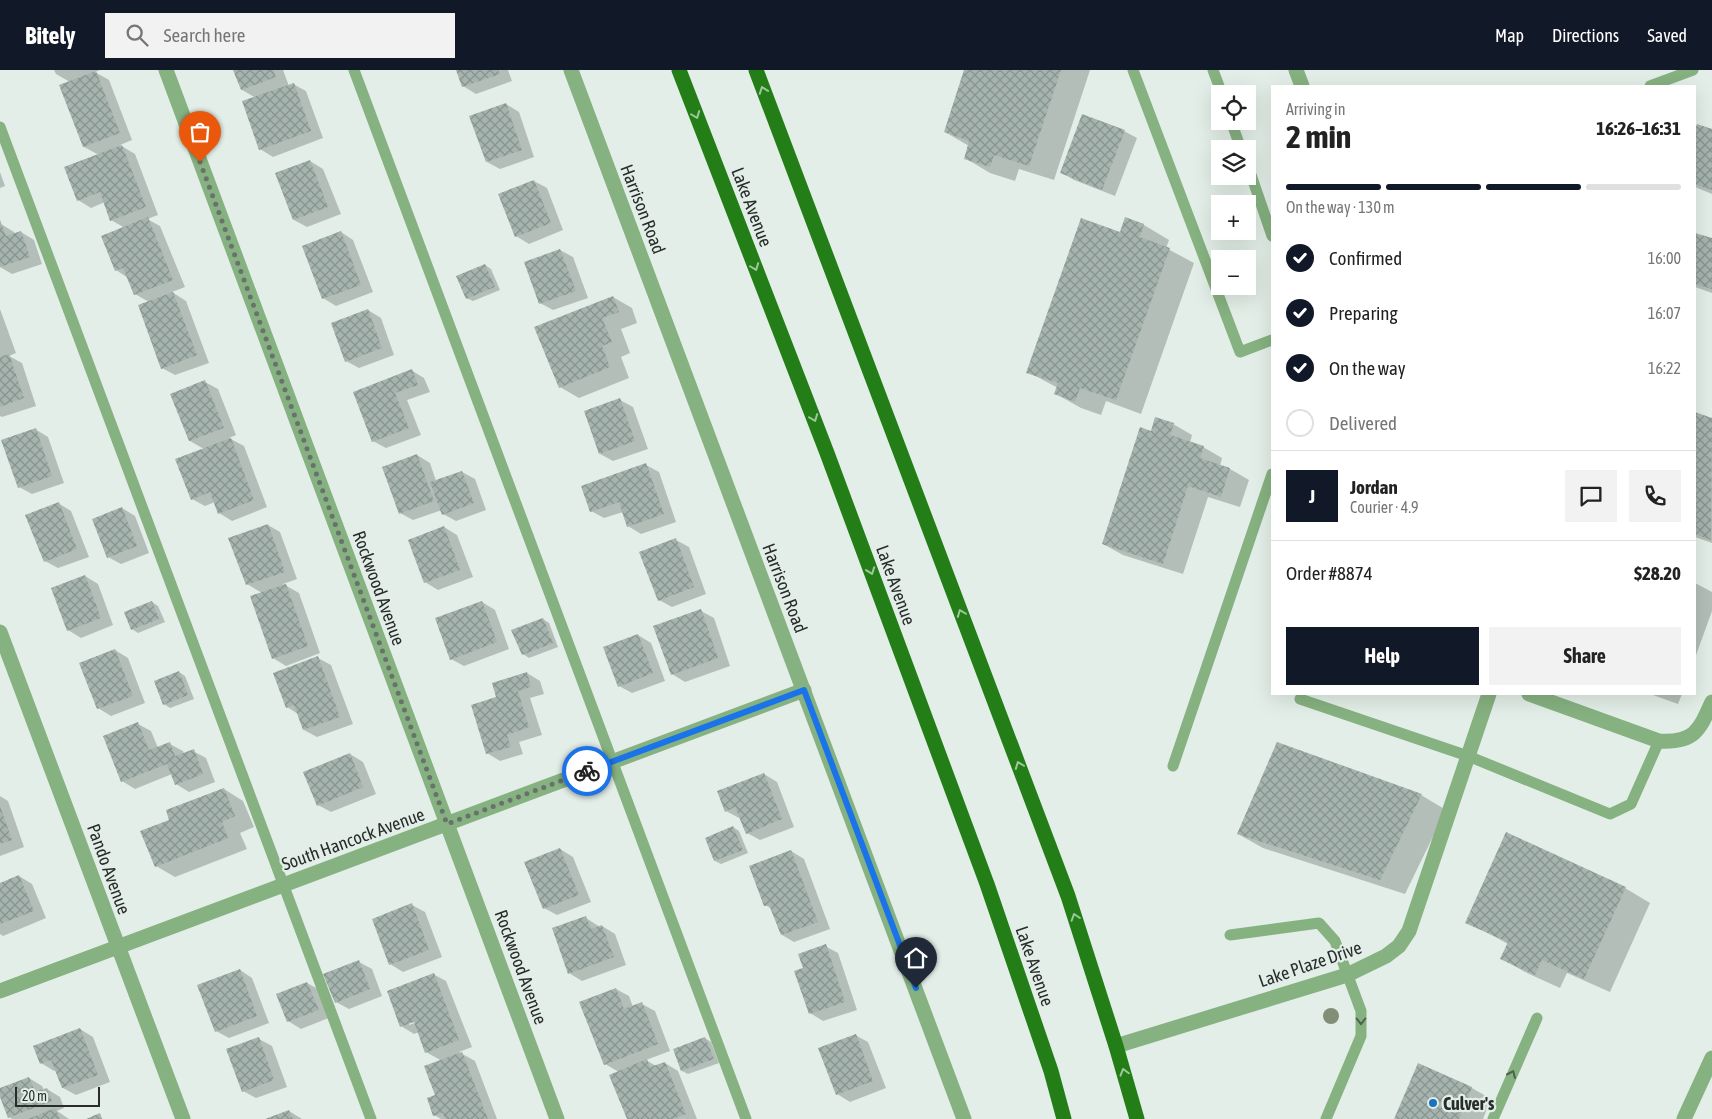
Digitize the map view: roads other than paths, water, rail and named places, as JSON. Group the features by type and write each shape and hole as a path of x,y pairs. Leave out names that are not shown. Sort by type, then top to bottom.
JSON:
{"main road":[{"name":"Lake Avenue","path":"679,70 827,453 980,866 1051,1071 1064,1119"},
{"path":"756,70 1068,896 1138,1119"}],"street":[{"name":"Rockwood Avenue","path":"166,70 557,1119"},
{"name":"Harrison Road","path":"571,70 964,1119"},
{"path":"1296,70 1302,85"},
{"name":"Pando Avenue","path":"0,632 182,1119"},
{"name":"South Hancock Avenue","path":"0,991 804,690"},
{"name":"Lake Plaze Drive","path":"1116,1046 1347,975 1386,956 1399,946 1409,931 1489,695"},
{"path":"1532,695 1659,741 1677,742 1691,737 1703,722 1712,702"},
{"path":"1684,1119 1712,1058"}],"lane":[{"path":"354,70 746,1119"},
{"path":"1133,70 1240,352 1271,340"},
{"path":"1213,70 1219,85"},
{"path":"1653,85 1692,70"},
{"path":"0,128 371,1119"},
{"path":"1255,185 1271,233"},
{"path":"1173,766 1271,477"},
{"path":"1300,699 1468,756 1610,814 1631,804 1659,741"},
{"path":"1230,935 1319,923 1335,941 1361,1011 1361,1036 1326,1119"},
{"path":"1493,1118 1537,1018"}],"place":[{"name":"Culver's","path":"1433,1103"}]}
